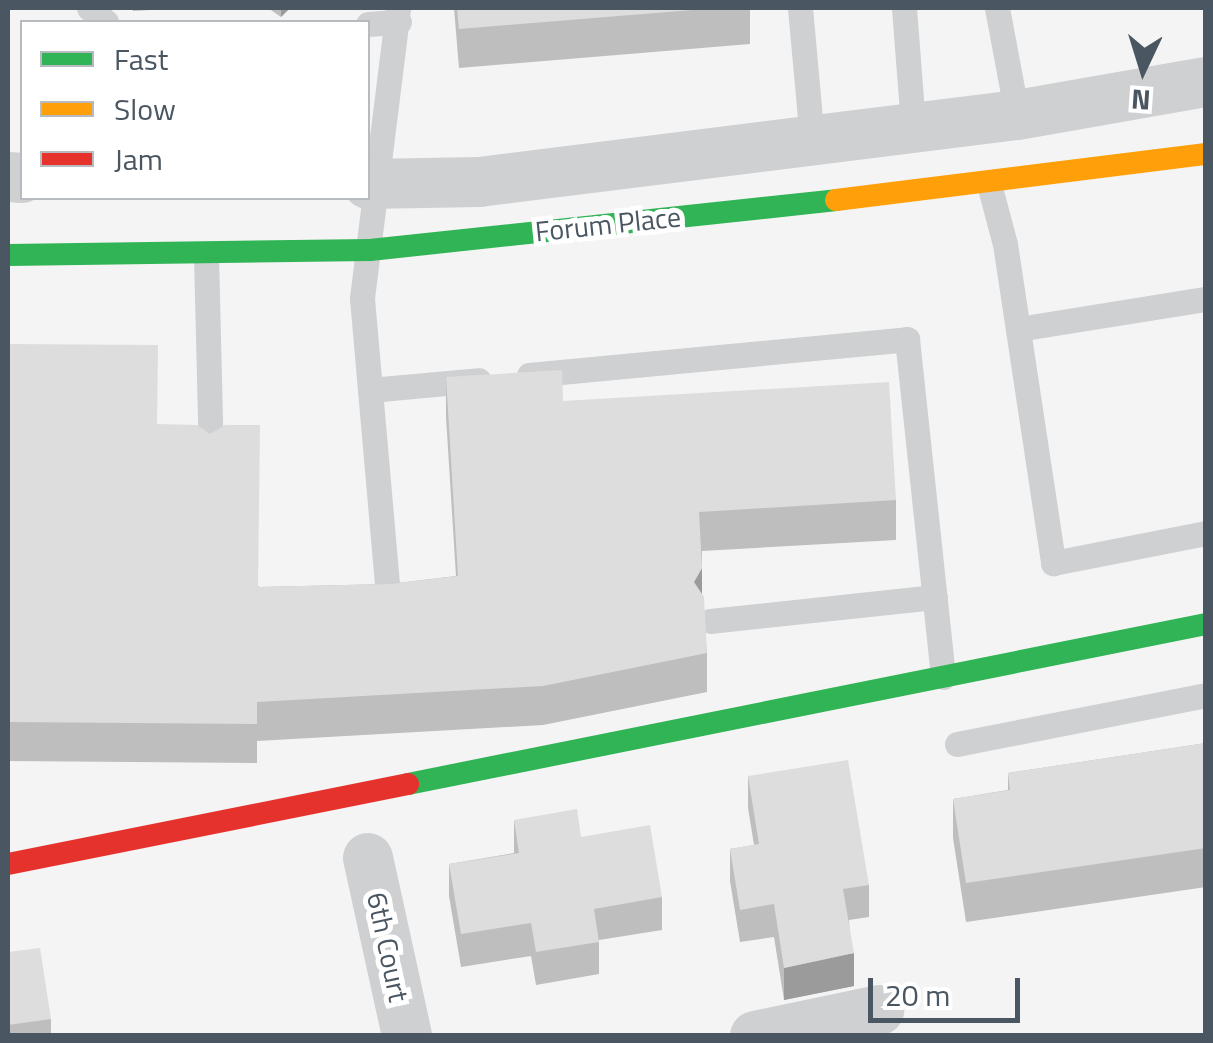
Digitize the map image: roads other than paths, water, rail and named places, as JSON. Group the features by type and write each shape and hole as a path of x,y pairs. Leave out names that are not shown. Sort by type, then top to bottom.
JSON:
{"street":[{"name":"Forum Place","path":"374,184 479,182 913,125 1016,116 1206,82"},
{"name":"Forum Place","path":"8,255 370,250 989,184 1206,154"},
{"path":"8,864 1206,624"},
{"name":"6th Court","path":"368,858 407,1036"},
{"path":"755,1036 879,1010"}],"lane":[{"path":"800,8 812,140"},
{"path":"904,8 913,125"},
{"path":"998,8 1016,116"},
{"path":"370,23 399,15 362,298 389,607"},
{"path":"989,184 1018,329 1053,563 1206,533"},
{"path":"206,255 212,457"},
{"path":"1018,329 1206,299"},
{"path":"370,390 907,339 943,676"},
{"path":"710,621 935,597"},
{"path":"957,744 1206,695"}]}
